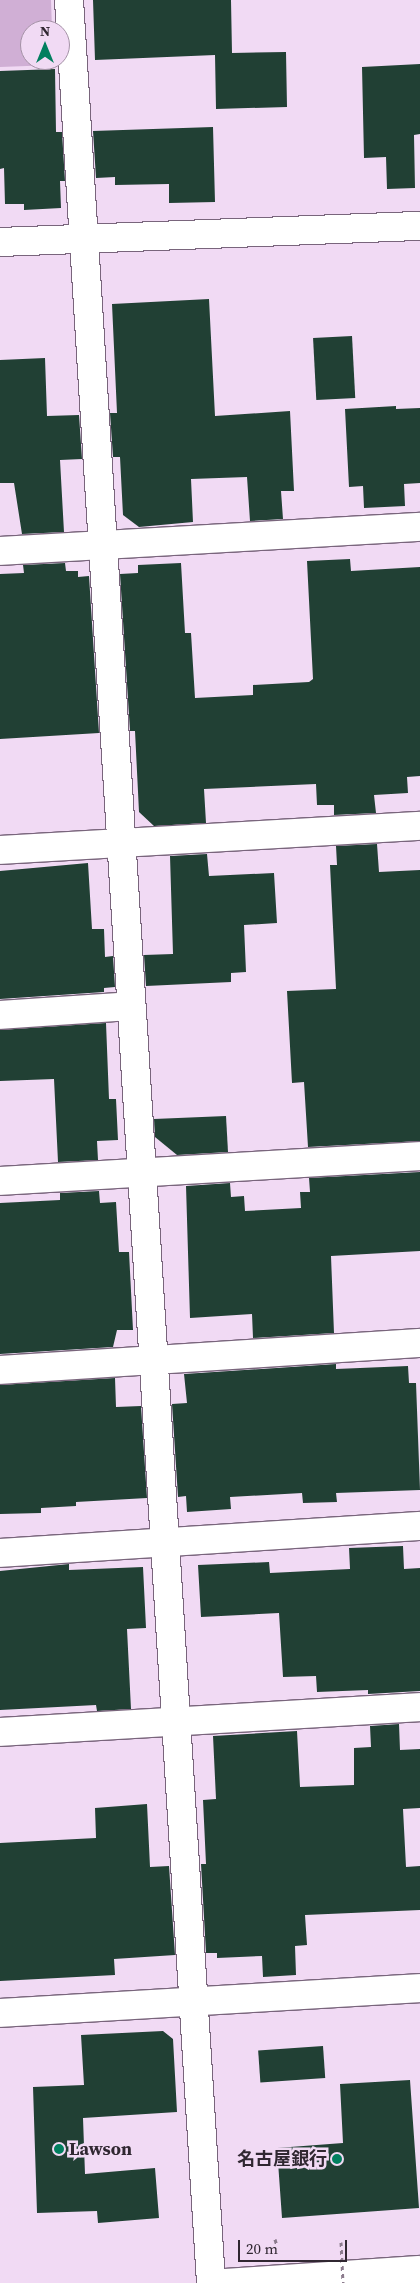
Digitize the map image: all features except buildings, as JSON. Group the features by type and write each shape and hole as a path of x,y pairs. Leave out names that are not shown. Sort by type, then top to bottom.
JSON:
{"main road":[{"path":"69,0 211,2283"},
{"path":"0,242 420,226"},
{"path":"0,551 420,527"},
{"path":"0,850 420,826"},
{"path":"0,1015 131,1006"},
{"path":"0,1182 420,1156"},
{"path":"0,1370 420,1343"},
{"path":"0,1553 420,1526"},
{"path":"0,1732 420,1707"},
{"path":"0,2013 420,1988"},
{"path":"224,2283 420,2270"}],"path":[{"path":"275,2239 275,2246"},
{"path":"340,2242 343,2283"}],"shaded area":[{"path":"0,0 51,0 52,20 20,20 20,66 0,67"}],"place":[{"name":"Lawson","path":"59,2149"},
{"name":"名古屋銀行","path":"337,2159"}]}
